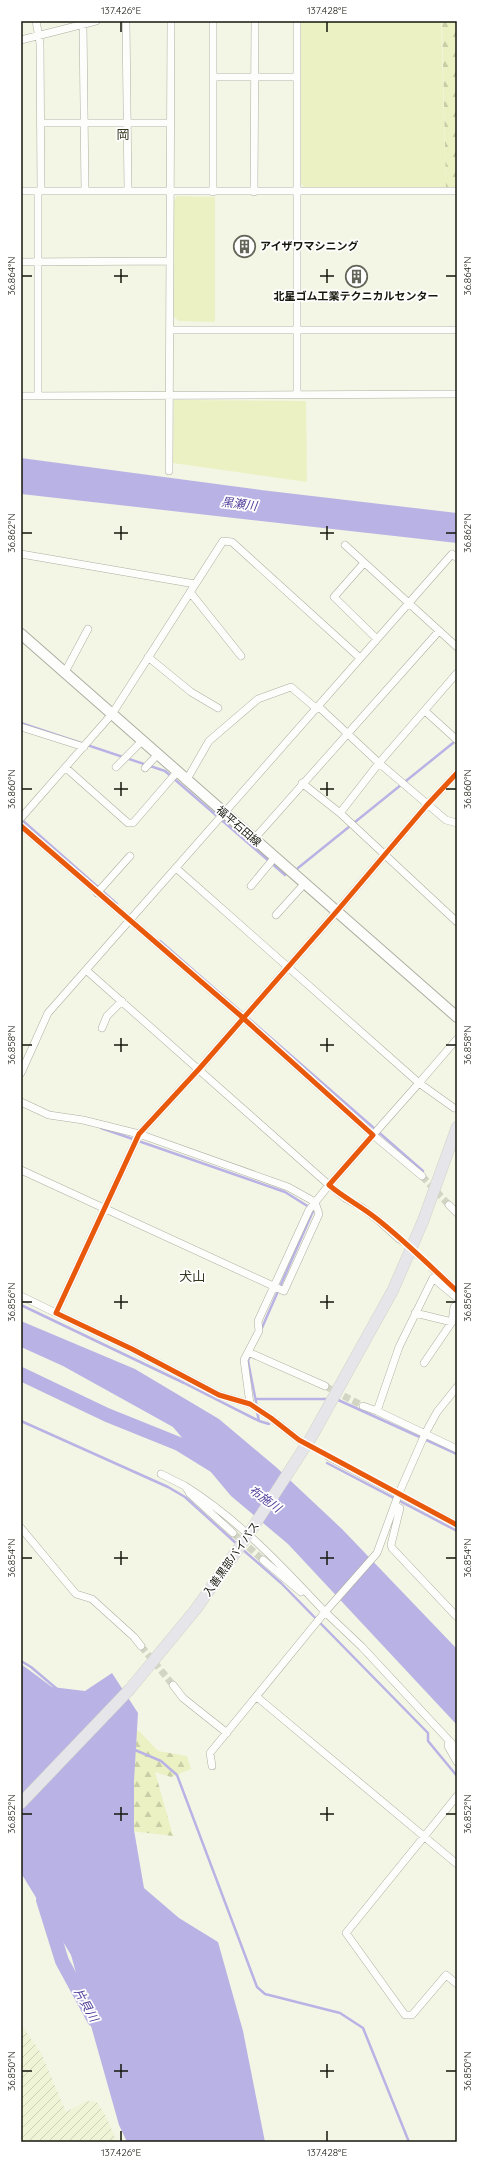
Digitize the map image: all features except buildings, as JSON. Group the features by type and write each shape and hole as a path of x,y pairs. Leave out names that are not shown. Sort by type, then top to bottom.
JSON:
{"highway":[{"name":"入善黒部バイパス","path":"21,1803 130,1689 196,1610 249,1533 312,1436 393,1290 430,1201 457,1127"}],"main road":[{"name":"福平石田線","path":"21,634 457,1017"}],"street":[{"path":"36,21 39,35 41,122 37,262 38,396"},
{"path":"21,40 96,21"},
{"path":"126,21 128,191"},
{"path":"169,471 169,193 171,21"},
{"path":"213,21 213,192"},
{"path":"254,192 255,21"},
{"path":"297,21 295,330 297,395"},
{"path":"83,24 84,191"},
{"path":"213,77 297,76"},
{"path":"41,122 170,123"},
{"path":"21,191 128,191 169,193 457,191"},
{"path":"21,262 170,261"},
{"path":"170,330 457,330"},
{"path":"21,396 457,394"},
{"path":"21,818 112,714 223,542 232,542 360,658"},
{"path":"345,545 408,604 457,647"},
{"path":"21,554 195,584"},
{"path":"21,1073 48,1013 452,554 457,558"},
{"path":"364,563 334,597 377,638"},
{"path":"190,592 242,656"},
{"path":"65,672 88,629"},
{"path":"254,839 346,733 439,631"},
{"path":"148,657 191,692 218,708"},
{"path":"340,814 379,763 457,674"},
{"path":"186,780 209,741 258,699 291,688 318,708 427,805 446,820 457,823"},
{"path":"424,711 457,740"},
{"path":"21,727 84,747"},
{"path":"116,767 142,741"},
{"path":"145,768 157,755"},
{"path":"66,768 128,823 133,823 177,772"},
{"path":"56,1313 139,1134 199,1069 242,1017 337,911 384,854 457,773"},
{"path":"302,784 340,814 457,922"},
{"path":"21,826 242,1017 373,1135 422,1176"},
{"path":"97,893 130,856"},
{"path":"251,886 275,857"},
{"path":"176,868 419,1083 454,1108"},
{"path":"276,915 305,883"},
{"path":"86,970 329,1185 345,1198 362,1207 399,1239"},
{"path":"102,1028 107,1016 122,1002"},
{"path":"250,1404 244,1360 259,1331 258,1321 309,1210 329,1185 457,1039"},
{"path":"21,1102 49,1115 83,1120 139,1134 288,1187 315,1202 319,1214 284,1291 21,1170"},
{"path":"449,1205 457,1213"},
{"path":"432,1268 457,1291"},
{"path":"377,1411 394,1358 433,1278 457,1298"},
{"path":"21,1296 132,1349 219,1395 250,1404 299,1440"},
{"path":"424,1363 452,1322 454,1307 457,1304"},
{"path":"415,1313 452,1322"},
{"path":"248,1352 325,1386"},
{"path":"212,1766 210,1753 327,1610 377,1553 399,1494 425,1434 437,1412 457,1387"},
{"path":"363,1406 377,1411 457,1449"},
{"path":"329,1457 457,1524"},
{"path":"161,1474 186,1486 249,1533 327,1610 457,1749"},
{"path":"186,1486 190,1494 232,1533"},
{"path":"395,1506 400,1508 391,1545 392,1548 457,1617"},
{"path":"21,1528 76,1594 92,1600 134,1637 141,1646"},
{"path":"262,1560 327,1610"},
{"path":"173,1685 183,1698 227,1732"},
{"path":"257,1697 457,1864"},
{"path":"448,1741 448,1746 457,1762"},
{"path":"457,1796 346,1933 405,2015 412,2015 446,1975 457,1984"}],"shaded area":[{"path":"21,2024 41,2053 66,2112 86,2101 97,2102 106,2116 117,2142 21,2142"}],"green space":[{"path":"301,21 441,21 446,188 305,188 301,184"},
{"path":"442,21 457,21 457,188 446,188"},
{"path":"177,196 215,197 215,322 179,321 174,317 174,201"},
{"path":"174,400 306,401 307,482 173,463"},
{"path":"117,1714 141,1733 158,1751 187,1756 191,1769 171,1777 155,1772 173,1836 122,1830"}],"water":[{"name":"黒瀬川","path":"21,458 261,490 457,513 457,543 21,494"},
{"path":"21,1321 135,1369 219,1419 276,1467 342,1529 457,1649 457,1725 288,1544 231,1496 173,1427 63,1366 21,1347"},
{"path":"21,1664 52,1687 85,1691 112,1673 138,1713 134,1781 134,1830 144,1888 179,1918 218,1942 243,2031 265,2142 127,2142 119,2125 71,1955 21,1873"}],"waterway":[{"path":"21,723 165,771 285,875"},
{"path":"298,868 453,743"},
{"path":"22,820 117,904"},
{"path":"160,941 423,1171"},
{"path":"101,1128 285,1192 309,1207"},
{"path":"261,1330 314,1209"},
{"path":"21,1305 184,1383 259,1421 269,1424"},
{"path":"250,1355 248,1361 257,1407"},
{"name":"布施川","path":"21,1374 107,1415 179,1444 213,1465"},
{"path":"256,1399 329,1399"},
{"path":"336,1399 457,1454"},
{"path":"257,1412 259,1421"},
{"path":"21,1421 168,1487 185,1497 238,1545"},
{"path":"327,1463 457,1531"},
{"path":"242,1549 281,1583 428,1733 428,1741 457,1776"},
{"path":"21,1661 31,1667 57,1689"},
{"path":"135,1750 161,1761 177,1775 257,1987 265,1994 340,2013 363,2028 409,2142"},
{"name":"片貝川","path":"43,1900 62,1961 94,2020"}],"tunnel":[{"path":"422,1176 449,1205"},
{"path":"399,1239 432,1268"},
{"path":"325,1386 363,1406"},
{"path":"304,1443 329,1457"},
{"path":"233,1533 263,1560"},
{"path":"141,1646 173,1685"}],"cycle path":[{"path":"457,773 427,805 199,1069 139,1134 56,1313 132,1349 219,1395 250,1404 299,1440 457,1525"},
{"path":"21,826 242,1017 373,1135 329,1185 387,1227 457,1291"}],"place":[{"name":"アイザワマシニング","path":"245,246"},
{"name":"北星ゴム工業テクニカルセンター","path":"356,276"}],"district":[{"name":"岡","path":"123,134"},
{"name":"犬山","path":"192,1276"}]}
